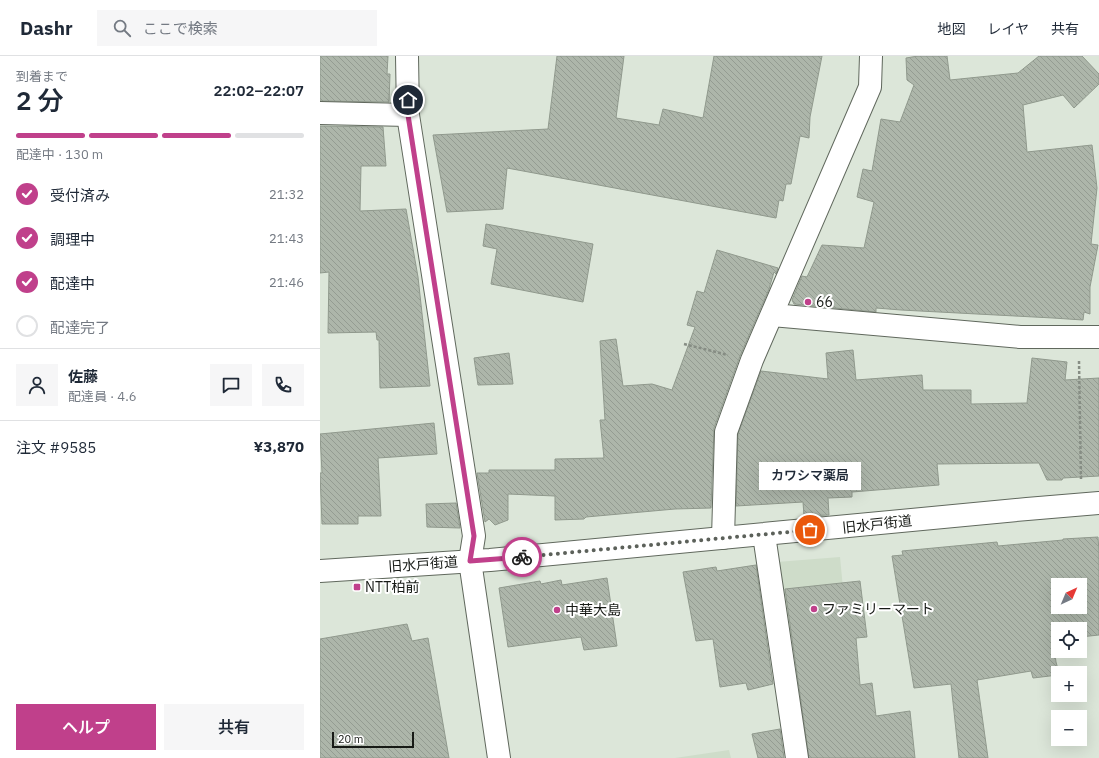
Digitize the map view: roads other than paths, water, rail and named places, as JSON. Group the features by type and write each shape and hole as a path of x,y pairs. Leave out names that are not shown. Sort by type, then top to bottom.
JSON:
{"street":[{"path":"407,56 408,115 474,536 470,561 499,758"},
{"path":"723,538 726,432 752,360 870,87 870,56"},
{"path":"320,113 408,115"},
{"path":"772,315 1020,337 1089,337"},
{"name":"旧水戸街道","path":"320,571 470,561 1090,504"},
{"path":"764,535 797,758"}],"place":[{"name":"66","path":"808,302"},
{"name":"カワシマ薬局","path":"810,530"},
{"name":"NTT柏前","path":"357,587"},
{"name":"ファミリーマート","path":"814,609"},
{"name":"中華大島","path":"557,610"}]}
